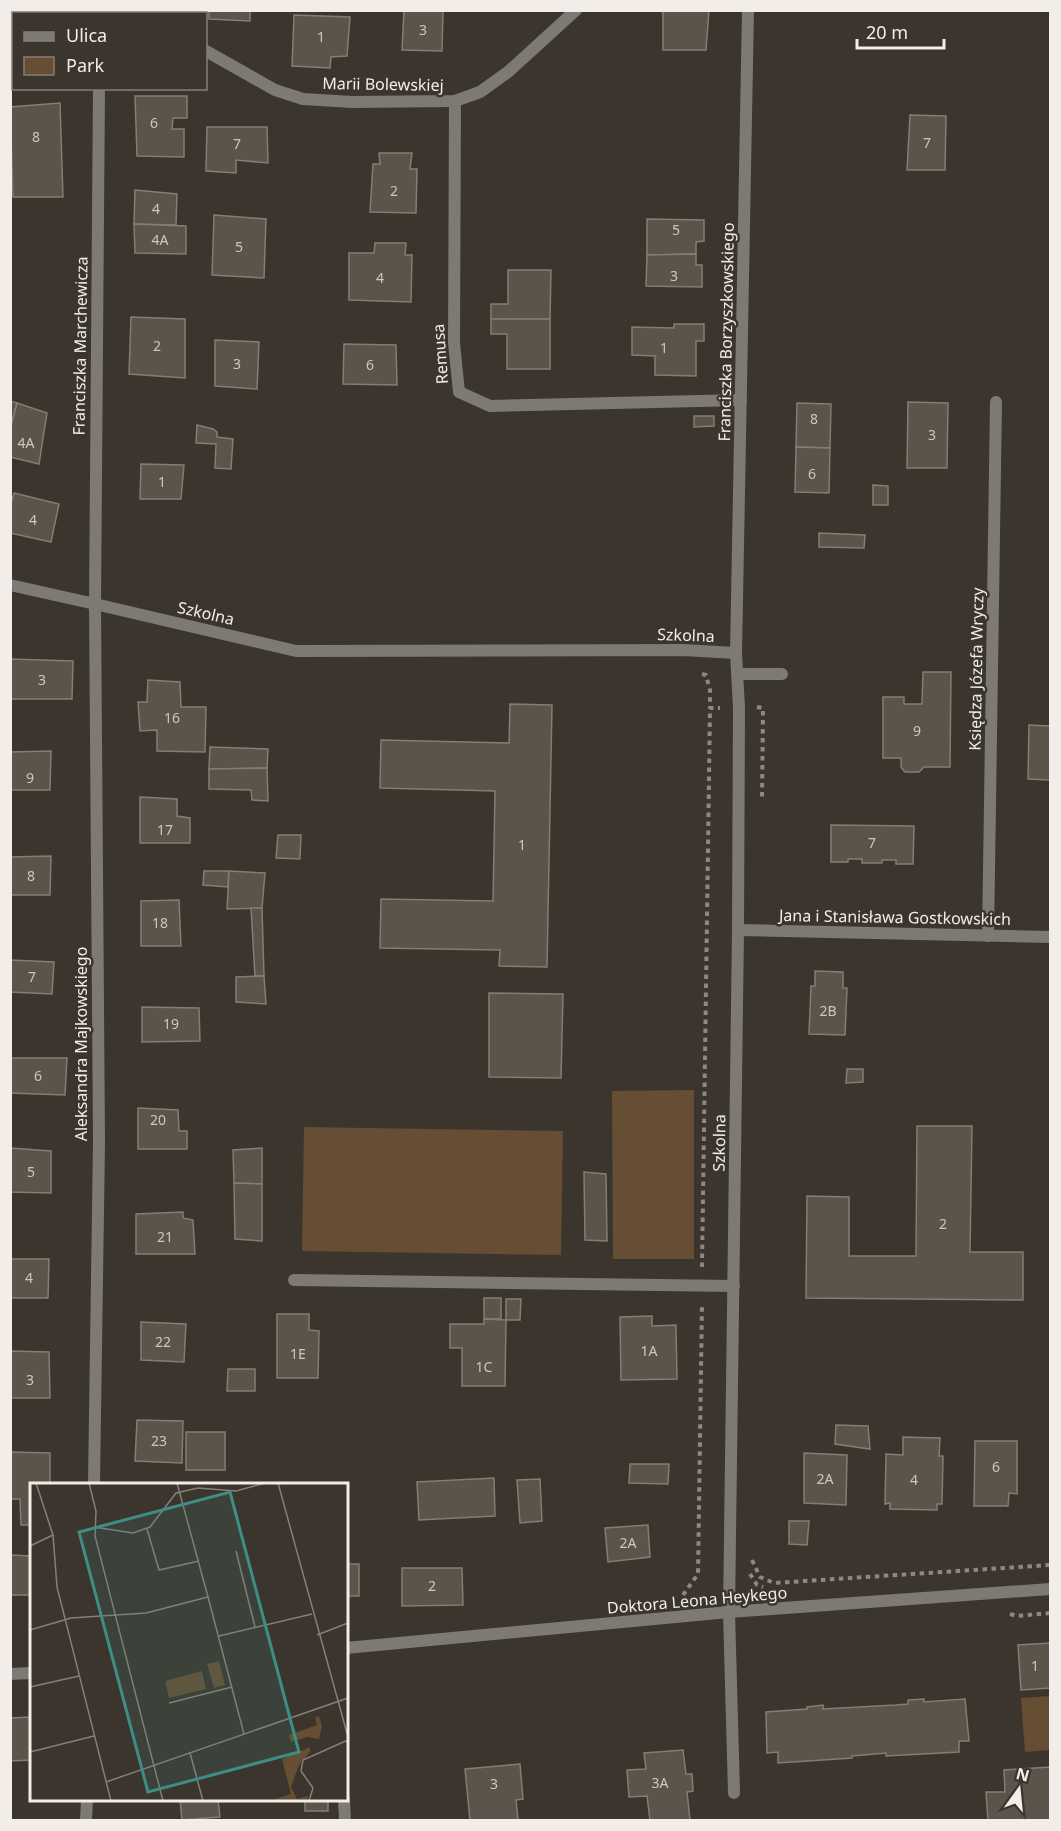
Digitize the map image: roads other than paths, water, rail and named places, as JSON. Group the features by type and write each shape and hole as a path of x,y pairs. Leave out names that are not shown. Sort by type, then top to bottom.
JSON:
{"street":[{"name":"Marii Bolewskiej","path":"207,52 275,90 303,99 352,102 455,101 480,92 508,72 576,10"},
{"name":"Franciszka Borzyszkowskiego","path":"736,653 748,10"},
{"name":"Franciszka Marchewicza","path":"95,604 99,90"},
{"name":"Remusa","path":"455,101 454,343 459,392 490,406 741,400"},
{"name":"Księdza Józefa Wryczy","path":"988,936 996,402"},
{"name":"Szkolna","path":"10,585 296,651 683,650 736,653 738,674 738,930 729,1612 734,1793"},
{"name":"Aleksandra Majkowskiego","path":"94,1483 99,1140 95,604"},
{"path":"738,674 782,674"},
{"name":"Jana i Stanisława Gostkowskich","path":"738,930 1050,938"},
{"path":"294,1280 734,1286"},
{"name":"Doktora Leona Heykego","path":"348,1648 729,1612 1050,1590"},
{"path":"10,1674 30,1673"},
{"path":"86,1821 87,1801"},
{"path":"344,1801 345,1821"}]}
